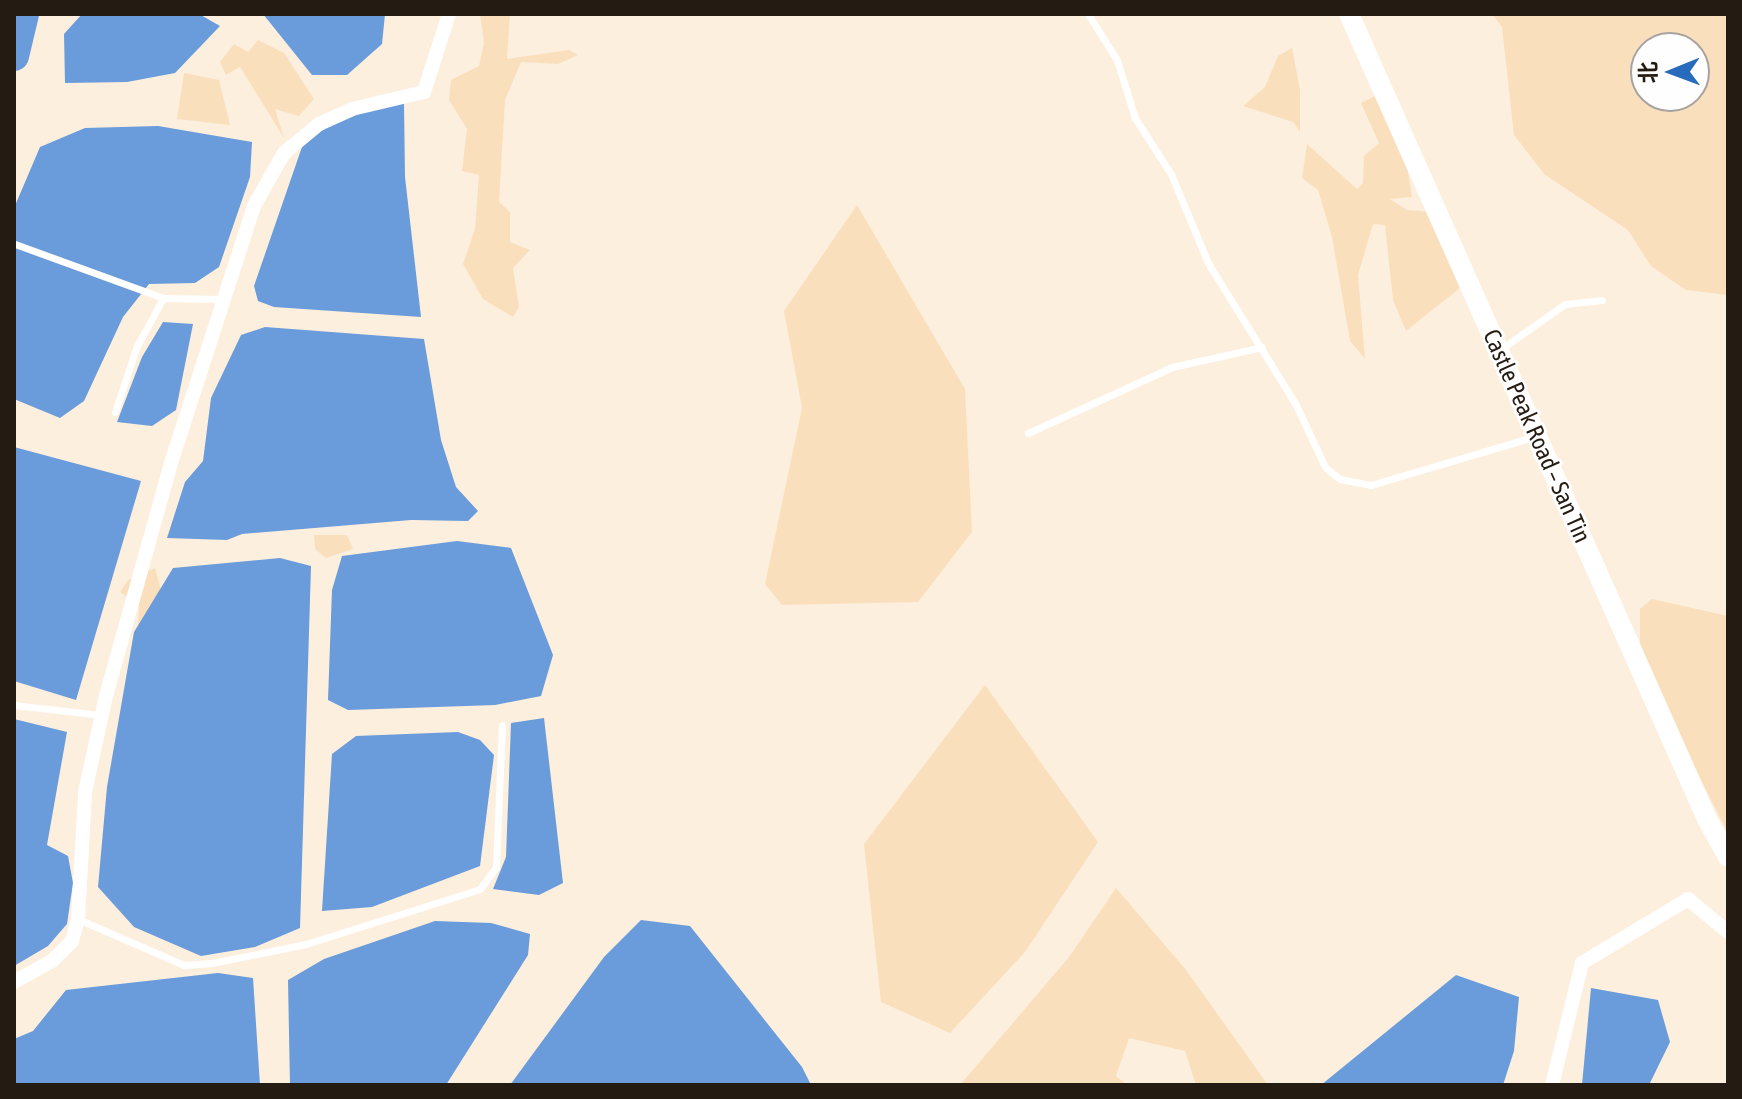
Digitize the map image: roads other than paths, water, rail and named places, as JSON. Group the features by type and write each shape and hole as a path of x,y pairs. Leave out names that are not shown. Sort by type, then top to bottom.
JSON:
{"main road":[{"name":"Castle Peak Road – San Tin","path":"1349,14 1728,857"}],"street":[{"path":"14,982 52,961 72,941 78,919 81,817 101,715 221,299 254,206 284,153 319,124 352,109 424,92 449,14"},
{"path":"1552,1085 1582,963 1688,899 1728,932"}],"lane":[{"path":"1088,14 1117,60 1135,118 1171,174 1208,263 1262,347 1325,467 1355,484 1395,480 1537,436"},
{"path":"15,244 163,298 221,299"},
{"path":"115,412 136,348 163,298"},
{"path":"1499,350 1523,338 1565,304 1602,300"},
{"path":"1028,433 1172,367 1262,347"},
{"path":"14,705 101,715"},
{"path":"78,919 184,965 212,963 306,944 480,889 496,867 502,725"}],"water":[{"path":"82,14 199,14 220,26 175,73 127,82 65,83 64,34"},
{"path":"263,14 385,14 382,44 347,75 312,75"},
{"path":"364,99 404,104 405,177 421,317 274,307 258,301 254,286 303,144"},
{"path":"158,126 252,142 250,177 219,267 195,283 149,284 123,317 84,401 60,418 14,399 14,208 40,147 85,128"},
{"path":"163,322 193,324 176,410 152,426 117,422 142,357"},
{"path":"265,327 424,339 441,440 456,487 478,511 468,521 411,520 242,534 227,540 167,538 185,482 203,461 211,398 241,335"},
{"path":"14,447 141,481 76,700 14,681"},
{"path":"457,541 511,548 553,655 541,696 495,705 348,710 328,700 332,590 342,556"},
{"path":"280,558 311,566 300,928 255,947 201,956 134,927 98,887 107,787 134,632 173,568"},
{"path":"544,718 563,883 539,895 493,889 506,857 511,723"},
{"path":"14,719 67,732 47,845 68,856 73,883 67,924 48,946 14,966"},
{"path":"458,732 480,740 494,755 480,866 372,907 322,911 332,754 356,736"},
{"path":"641,920 690,926 802,1067 811,1085 510,1085 604,957"},
{"path":"435,921 491,923 530,934 528,955 446,1085 290,1085 288,980 324,959"},
{"path":"218,973 253,978 260,1085 14,1085 14,1039 33,1031 66,990"},
{"path":"1456,975 1519,997 1514,1051 1503,1085 1321,1085"},
{"path":"1591,988 1658,1000 1670,1042 1649,1085 1582,1085"}],"waterway":[{"path":"14,56 24,14"}]}
